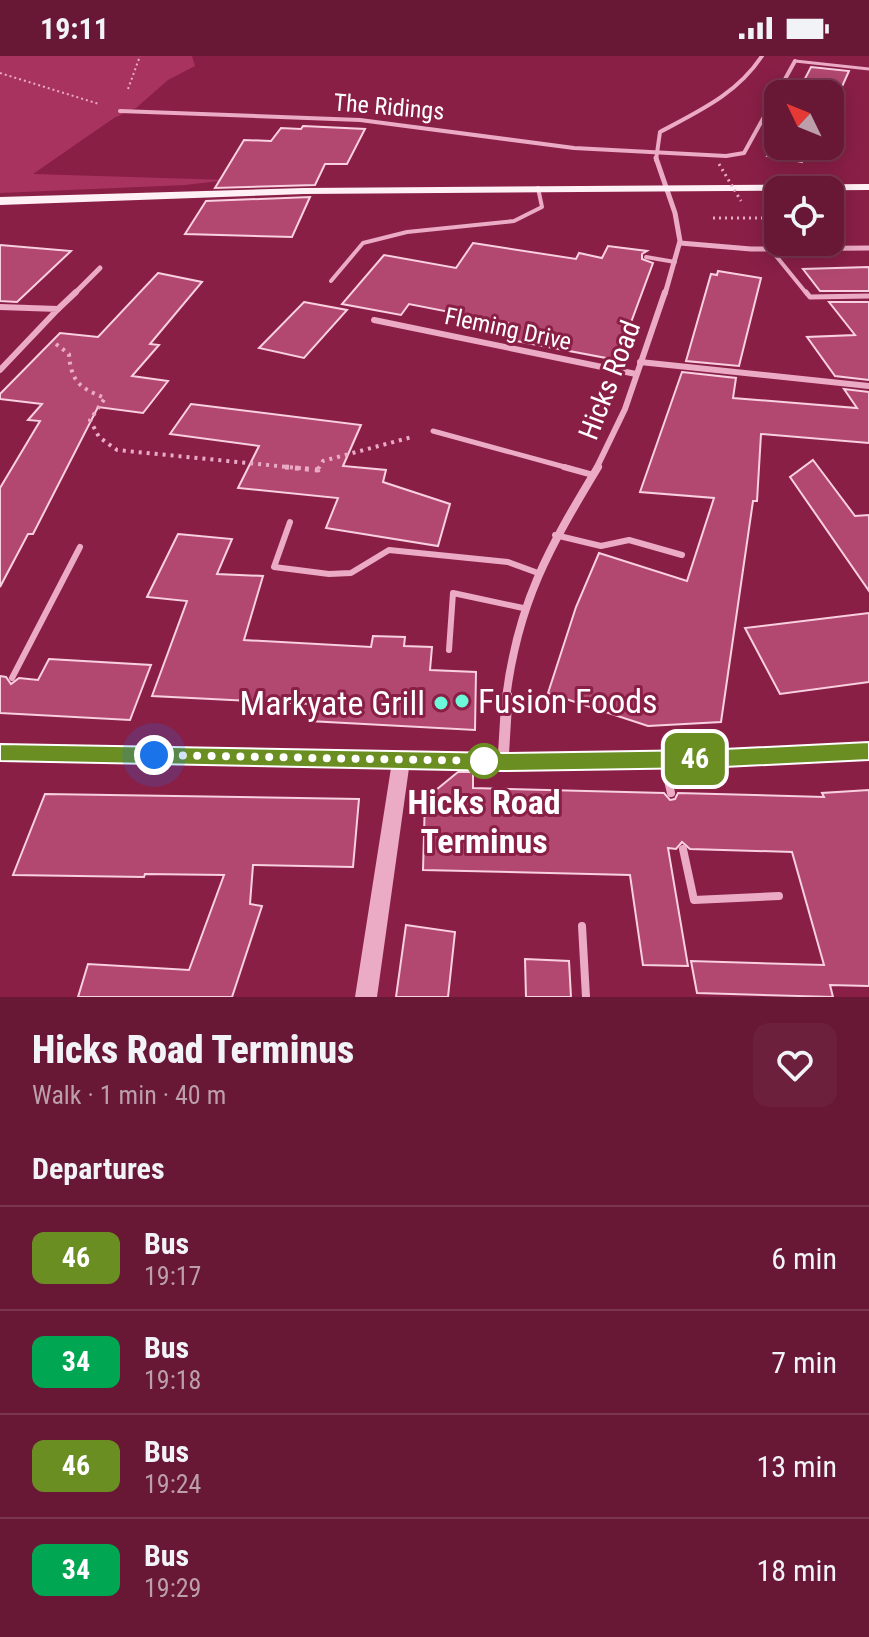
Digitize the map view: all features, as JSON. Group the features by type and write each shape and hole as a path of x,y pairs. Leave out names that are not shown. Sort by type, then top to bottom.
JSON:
{"main road":[{"path":"0,201 538,188 869,187"}],"street":[{"path":"654,153 660,132 739,87 762,56"},
{"name":"The Ridings","path":"120,111 360,120 574,148 726,156 744,153 797,59"},
{"name":"Hicks Road","path":"503,762 504,702 523,608 555,535 609,446 680,243 674,205 664,187 654,153"},
{"path":"680,243 764,251"},
{"path":"844,249 869,248"},
{"path":"0,370 100,268"},
{"path":"0,307 58,309"},
{"name":"Fleming Drive","path":"374,320 636,374"},
{"path":"640,362 869,386"},
{"path":"0,752 503,762 869,751"},
{"path":"366,997 401,760"}],"lane":[{"path":"797,59 869,69"},
{"path":"331,281 363,243 407,232 514,221 542,207 538,188"},
{"path":"776,256 810,297 869,296"},
{"path":"646,257 675,262"},
{"path":"433,431 593,475"},
{"path":"290,522 274,567 343,574 357,572 378,554 389,550 508,562 538,573"},
{"path":"555,535 601,546 629,540 682,555"},
{"path":"12,678 80,547"},
{"path":"449,650 453,593 523,608"},
{"path":"663,759 671,793"},
{"path":"683,849 694,900 779,896"},
{"path":"582,926 586,997"}],"path":[{"path":"0,73 120,111 140,56"},
{"path":"719,164 741,201"},
{"path":"708,218 764,218"},
{"path":"28,340 59,345 69,354 71,381 77,387 105,398 90,420 98,438 105,445 123,453 318,470 323,461 433,431"}],"shaded area":[{"path":"0,56 192,56 195,66 168,80 136,108 114,118 33,174 228,180 185,185 0,193"}],"building":[{"path":"811,67 849,71 844,82 804,80"},
{"path":"303,126 365,129 347,164 325,164 315,185 215,188 244,140 271,141 281,128 301,129"},
{"path":"310,197 292,237 185,234 206,201"},
{"path":"473,243 576,259 579,253 602,258 608,246 647,251 642,254 642,259 653,263 617,360 511,340 520,326 506,323 409,304 401,315 342,304 384,255 456,268"},
{"path":"0,245 71,251 17,302 0,301"},
{"path":"869,267 869,291 820,291 803,269"},
{"path":"718,271 761,278 739,366 686,361 711,274 717,275"},
{"path":"158,273 202,282 150,344 159,345 132,376 168,381 143,413 98,407 33,534 28,534 0,587 0,488 40,421 28,420 42,404 0,399 0,394 60,333 98,337"},
{"path":"304,302 347,310 304,358 259,348"},
{"path":"829,302 869,302 869,380 835,376 807,337 855,335"},
{"path":"682,372 736,378 733,398 857,408 844,389 869,392 869,443 761,434 757,501 753,501 721,722 648,726 548,693 576,607 599,553 687,581 714,498 640,492"},
{"path":"191,404 361,425 343,466 386,470 383,482 450,504 438,546 326,528 338,498 238,488 259,446 170,434"},
{"path":"813,460 855,516 869,515 869,591 790,477"},
{"path":"178,534 232,539 217,574 263,576 244,640 371,647 373,636 405,637 404,646 432,647 430,670 476,672 475,730 309,721 312,704 152,696 187,601 147,597"},
{"path":"869,613 869,682 780,694 745,628"},
{"path":"49,659 151,665 130,720 0,713 0,676 6,677 11,684 19,678 38,680"},
{"path":"458,772 473,772 473,788 664,793 670,800 675,799 678,793 824,797 822,793 869,790 869,986 830,985 833,997 697,993 691,961 824,965 792,852 690,849 682,842 676,849 668,848 688,966 643,965 630,875 423,870 425,799"},
{"path":"45,794 359,799 353,867 253,865 250,904 262,906 232,997 78,997 88,964 189,970 224,875 13,875"},
{"path":"406,925 455,932 448,997 396,997"},
{"path":"525,959 569,961 571,997 526,997"}],"bus line":[{"name":"46","path":"0,753 503,762 704,759 869,751"}],"place":[{"name":"Fusion Foods","path":"462,701"},
{"name":"Markyate Grill","path":"441,703"},
{"name":"Hicks Road Terminus","path":"484,761"}],"route":[{"path":"154,755 484,761"}]}
